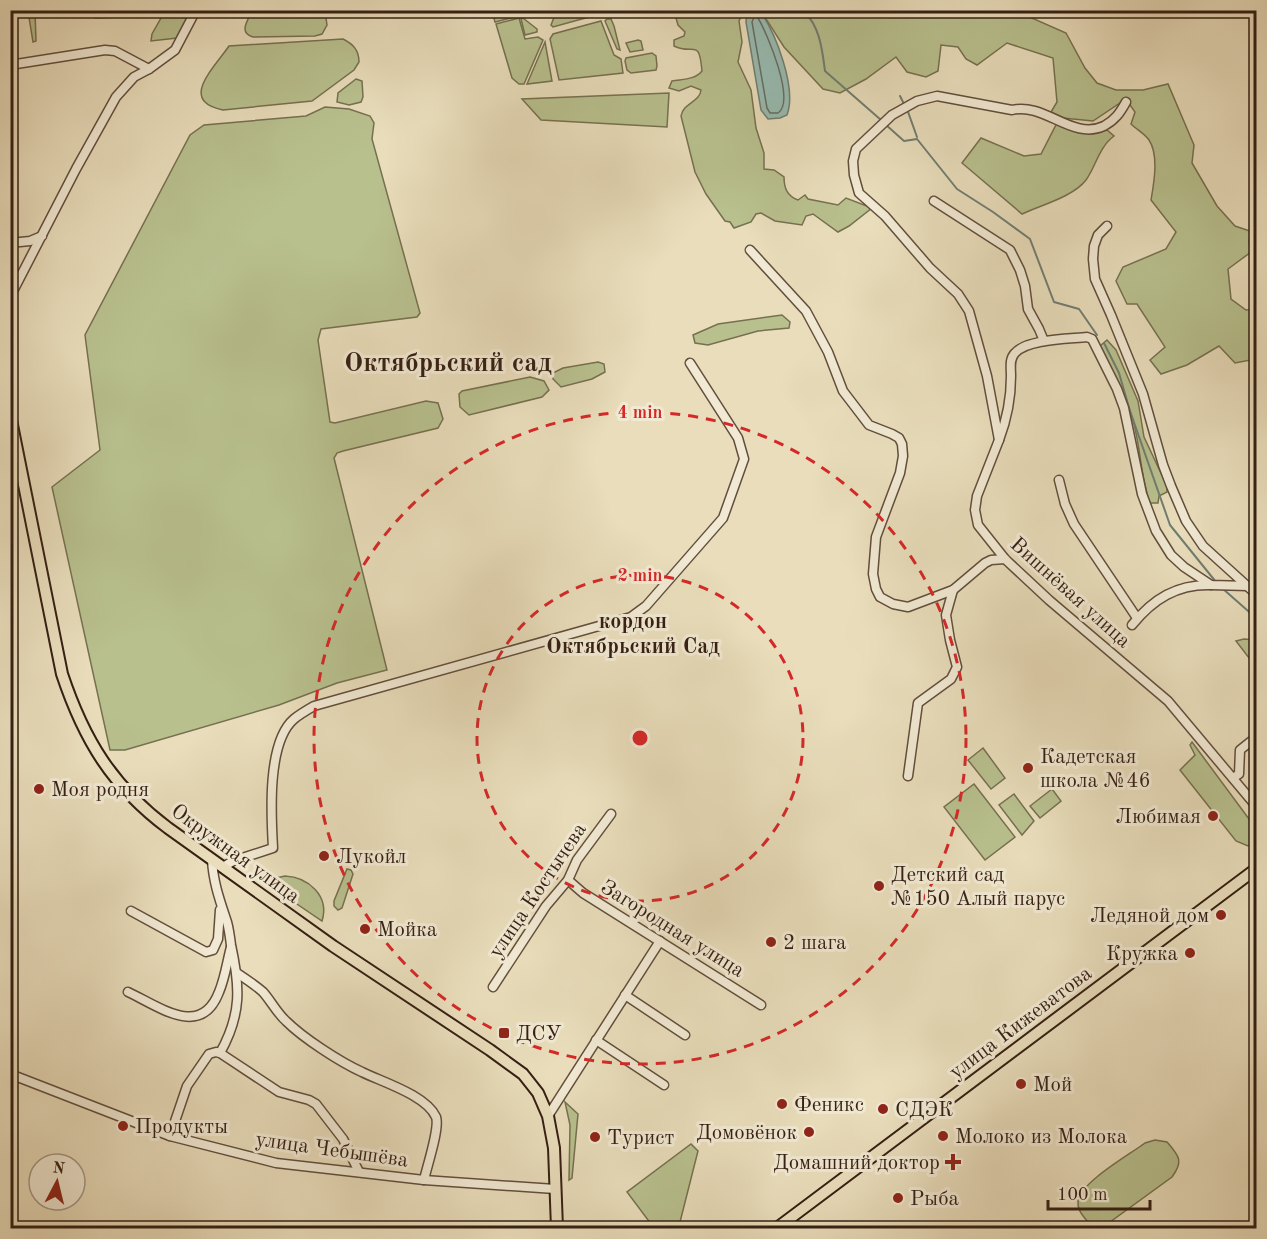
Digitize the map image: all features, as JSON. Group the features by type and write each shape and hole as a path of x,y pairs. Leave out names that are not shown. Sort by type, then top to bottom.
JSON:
{"main road":[{"name":"Окружная улица","path":"10,415 62,674 84,731 100,760 121,787 147,813 342,952 523,1074 538,1093 548,1116 554,1148 557,1228"},
{"name":"улица Кижеватова","path":"777,1228 1257,869"}],"street":[{"path":"10,297 116,97 134,77 175,50 196,10"},
{"path":"10,65 105,50 115,51 149,69"},
{"path":"999,440 987,376 969,311 958,294 930,268 885,216 859,193 853,161 856,149 892,115 917,101 937,96 1012,110 1019,108 1045,113 1078,129 1094,130 1109,123 1120,114 1126,102"},
{"path":"934,201 1010,250 1025,286 1028,309 1044,341 1087,337 1096,343 1124,408 1142,494 1156,531 1176,562 1211,585"},
{"path":"1107,226 1098,235 1094,246 1095,279 1143,394 1167,476 1186,521 1203,546 1257,594"},
{"path":"12,243 30,241 42,236"},
{"path":"12,243 23,248 28,265"},
{"path":"750,250 806,311 828,352 843,391 869,425 899,438 902,444 903,456 900,473 876,537 873,574 880,597 893,604 908,607 953,590 991,560 1005,559"},
{"name":"Вишнёвая улица","path":"1044,341 1014,353 1011,362 1009,405 999,440 977,496 975,510 978,525 1005,559 1049,600 1168,701 1257,806"},
{"path":"223,867 233,861 273,848 272,779 278,744 293,720 314,705 631,617 646,606 723,518 744,459 738,438 690,363"},
{"path":"1059,480 1065,504 1074,524 1135,622 1177,589 1187,586 1248,586"},
{"path":"908,776 918,703 951,679 957,666 946,615 953,590"},
{"path":"1233,778 1239,774 1240,750 1253,744"},
{"name":"улица Костычева","path":"493,987 546,906 568,880 577,860 611,814"},
{"path":"212,859 213,879 220,907 227,923 237,973 237,1003 231,1030 220,1053"},
{"name":"Загородная улица","path":"568,880 584,893 761,1005"},
{"path":"131,911 202,951 210,952 216,946 218,939 220,907"},
{"path":"548,1116 660,942"},
{"path":"128,992 180,1015 195,1018 202,1016 209,1011 220,991 231,946"},
{"path":"237,973 262,992 283,1019 300,1033 363,1073 390,1083 413,1096 434,1114 437,1130 424,1180"},
{"path":"625,995 685,1035"},
{"path":"596,1040 664,1085"},
{"path":"171,1136 187,1086 209,1054 220,1053 279,1092 316,1104 343,1139 359,1172"},
{"name":"улица Чебышёва","path":"10,1074 171,1136 276,1163 424,1180 555,1189"}],"green space":[{"path":"94,10 128,11 120,17 95,18"},
{"path":"557,10 598,11 600,14 553,27 551,25"},
{"path":"28,11 35,11 36,41 33,42"},
{"path":"165,11 193,11 177,38 151,41 152,34"},
{"path":"252,11 325,11 327,25 322,34 315,36 253,37 246,33 245,29"},
{"path":"492,11 512,11 519,16 495,22"},
{"path":"674,11 744,11 739,21 742,42 738,62 751,90 756,128 764,153 764,169 774,170 784,177 787,191 798,200 805,195 808,199 838,205 846,198 872,208 838,232 813,214 806,216 802,225 775,221 761,213 756,214 751,222 734,228 730,222 725,221 706,194 695,172 681,116 685,108 698,97 701,90 691,86 679,91 669,88 672,81 692,78 702,71 697,51 674,46 674,40 684,36 685,32 678,25"},
{"path":"761,11 1016,11 1066,33 1085,68 1097,83 1116,90 1143,90 1168,84 1194,145 1192,163 1217,206 1235,226 1256,233 1249,240 1251,252 1228,269 1231,299 1246,310 1256,309 1256,359 1235,363 1219,346 1187,365 1161,374 1150,360 1165,347 1137,304 1127,304 1116,281 1123,267 1166,249 1176,232 1151,200 1155,169 1154,153 1147,138 1131,124 1135,112 1126,99 1093,121 1063,118 1051,112 1057,102 1053,58 1007,43 977,65 966,59 958,47 941,45 938,71 926,77 907,72 896,57 866,79 840,93 823,89 784,47"},
{"path":"519,18 525,39 538,37 543,40 524,84 519,84 512,78 496,24"},
{"path":"523,18 537,29 537,32 525,35 521,19"},
{"path":"611,19 614,26 620,50 617,49 605,21"},
{"path":"601,21 614,55 621,59 623,73 559,80 550,39 553,34"},
{"path":"343,39 355,48 359,62 354,70 312,101 223,110 210,106 203,99 201,92 204,83 229,46"},
{"path":"641,41 643,50 630,52 626,43"},
{"path":"545,42 552,81 527,84"},
{"path":"652,53 656,56 656,70 631,73 627,70 626,58"},
{"path":"356,79 362,81 361,102 349,105 337,102 338,93"},
{"path":"669,93 667,127 541,120 522,99"},
{"path":"325,107 349,109 370,116 374,123 372,139 420,313 417,317 321,329 318,340 330,422 335,423 426,401 438,403 443,419 438,428 343,451 337,453 334,458 387,670 337,683 279,705 125,750 110,750 52,487 100,450 85,335 190,135 204,125 306,116"},
{"path":"1057,123 1085,132 1107,130 1114,136 1101,151 1086,180 1073,191 1056,200 1022,214 962,163 981,138 1024,156 1041,154"},
{"path":"782,315 790,322 789,328 758,331 708,345 695,343 693,335 718,324"},
{"path":"1107,340 1116,350 1138,401 1144,437 1167,486 1167,492 1159,496 1158,503 1150,503 1134,422 1100,346"},
{"path":"598,362 604,364 605,372 592,379 561,387 553,379 553,373 563,368"},
{"path":"530,377 544,381 549,390 542,397 469,415 460,407 459,394 462,391"},
{"path":"1256,640 1256,667 1236,641"},
{"path":"1192,742 1252,823 1251,844 1248,846 1236,841 1180,770 1195,755 1190,745"},
{"path":"983,748 1005,778 991,789 968,760"},
{"path":"974,784 1015,837 985,860 944,807"},
{"path":"1052,789 1061,801 1040,818 1030,806"},
{"path":"1014,794 1034,821 1022,835 999,805"},
{"path":"347,869 353,874 342,908 338,910 334,906 334,901"},
{"path":"294,877 309,884 320,896 324,912 322,921 269,885 276,878"},
{"path":"565,1102 578,1114 572,1178 569,1180 570,1125"},
{"path":"1155,1140 1167,1142 1177,1155 1179,1163 1172,1177 1110,1222 1088,1222 1078,1207 1081,1194 1087,1186 1096,1177 1145,1143"},
{"path":"691,1144 698,1151 679,1226 654,1228 627,1192"}],"water":[{"path":"747,11 760,11 772,33 783,62 787,76 789,104 787,115 780,118 768,119 761,110 746,22"}],"waterway":[{"path":"803,10 817,31 825,71 881,120"},
{"path":"900,96 904,104"},
{"path":"907,109 917,137"},
{"path":"885,124 904,141 917,139 957,189 1030,239 1054,302 1079,309 1097,335"},
{"path":"1104,343 1119,373 1170,525 1216,582"},
{"path":"1222,588 1256,618"}],"place":[{"name":"Кадетская школа №46","path":"1028,768"},
{"name":"Моя родня","path":"39,789"},
{"name":"Любимая","path":"1213,816"},
{"name":"Лукойл","path":"324,856"},
{"name":"Детский сад №150 Алый парус","path":"879,886"},
{"name":"Ледяной дом","path":"1221,915"},
{"name":"Мойка","path":"365,929"},
{"name":"2 шага","path":"771,942"},
{"name":"Кружка","path":"1190,953"},
{"name":"ДСУ","path":"504,1033"},
{"name":"Мой","path":"1021,1084"},
{"name":"Феникс","path":"782,1104"},
{"name":"СДЭК","path":"883,1109"},
{"name":"Продукты","path":"123,1126"},
{"name":"Домовёнок","path":"809,1132"},
{"name":"Молоко из Молока","path":"943,1136"},
{"name":"Турист","path":"595,1137"},
{"name":"Домашний доктор","path":"953,1162"},
{"name":"Рыба","path":"898,1198"}],"district":[{"name":"Октябрьский сад","path":"448,362"},
{"name":"кордон Октябрьский Сад","path":"633,632"}]}
